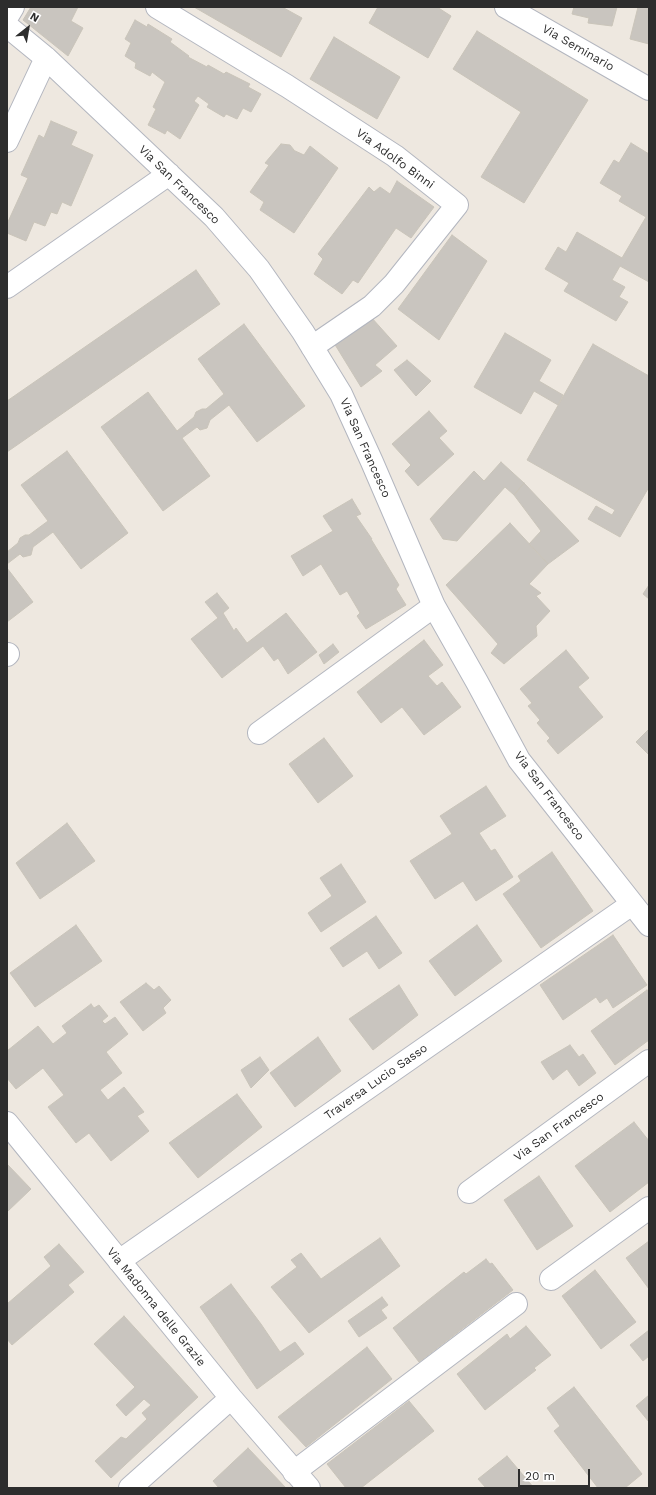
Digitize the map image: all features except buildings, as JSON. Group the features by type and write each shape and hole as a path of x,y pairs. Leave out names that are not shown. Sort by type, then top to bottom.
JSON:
{"street":[{"path":"7,17 13,7"},
{"name":"Via Adolfo Binni","path":"157,7 287,86 395,156 458,205 394,284 372,306 312,347"},
{"name":"Via Seminario","path":"506,7 649,90"},
{"name":"Via San Francesco","path":"7,26 46,58 214,217 259,269 312,347 341,394 434,606 519,760 649,925"},
{"path":"7,141 46,58"},
{"path":"7,287 169,174"},
{"path":"259,733 434,606"},
{"name":"Traversa Lucio Sasso","path":"119,1261 632,904"},
{"name":"Via San Francesco","path":"469,1192 649,1061"},
{"name":"Via Madonna delle Grazie","path":"7,1122 231,1398 309,1488"},
{"path":"551,1279 649,1208"},
{"path":"294,1472 516,1304"},
{"path":"130,1488 231,1398"}]}
